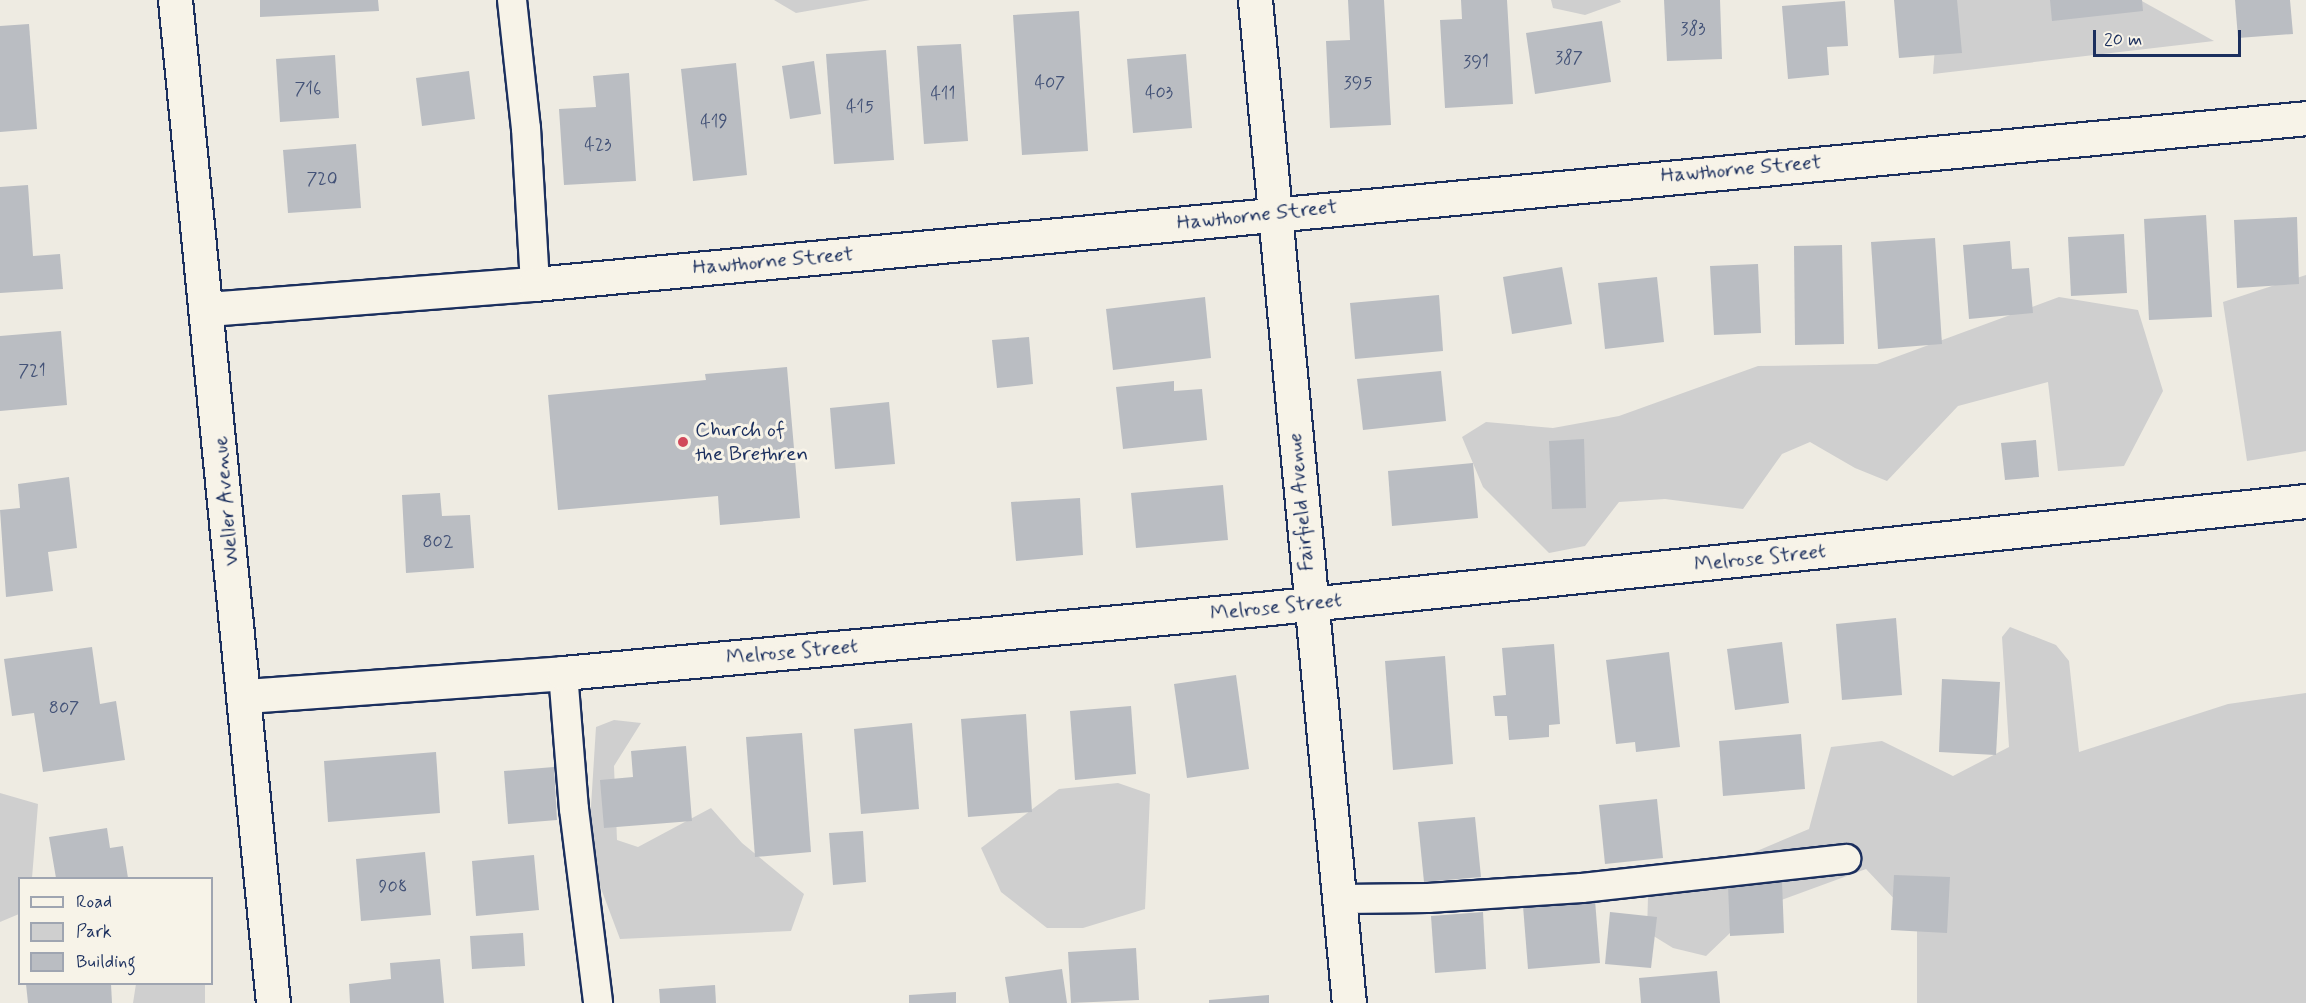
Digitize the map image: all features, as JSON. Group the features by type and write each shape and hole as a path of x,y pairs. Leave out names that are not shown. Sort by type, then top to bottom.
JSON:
{"street":[{"name":"Weller Avenue","path":"175,0 208,309 273,1003"},
{"name":"Fairfield Avenue","path":"1255,0 1276,213 1309,603 1343,899 1349,1003"},
{"name":"Hawthorne Street","path":"208,309 535,284 2306,118"},
{"name":"Melrose Street","path":"245,696 563,673 1309,603 2306,501"}],"lane":[{"path":"512,0 526,128 535,284"},
{"path":"563,673 574,809 598,1003"},
{"path":"1343,899 1582,888 1846,859"}],"green space":[{"path":"774,0 870,0 796,13"},
{"path":"1551,0 1620,0 1621,2 1585,15 1553,8"},
{"path":"1954,0 2140,0 2214,41 1933,74 1937,19"},
{"path":"2306,275 2306,451 2247,461 2223,302"},
{"path":"2059,297 2138,310 2163,391 2124,466 2058,471 2048,382 1958,406 1887,481 1855,468 1810,442 1782,454 1743,509 1665,499 1619,502 1585,546 1549,553 1483,487 1462,437 1486,422 1553,428 1619,416 1758,366 1877,364"},
{"path":"2010,627 2056,645 2069,661 2079,752 2228,704 2306,693 2306,1003 1917,1003 1917,923 1866,869 1754,910 1706,956 1673,948 1647,932 1648,897 1809,829 1831,747 1882,741 1953,776 2009,747 2002,637"},
{"path":"614,720 641,723 614,766 617,840 638,847 711,808 742,843 804,894 791,931 620,939 588,854 596,727"},
{"path":"1118,783 1150,794 1145,909 1083,928 1047,928 1001,892 981,848 1059,789"},
{"path":"0,793 38,804 32,877 18,877 18,914 0,922"},
{"path":"136,985 205,985 205,1003 133,1003"}],"building":[{"path":"260,0 378,0 379,11 260,17"},
{"path":"1348,0 1384,0 1391,125 1330,128 1326,41 1350,40"},
{"path":"1461,0 1507,0 1513,104 1445,108 1440,20 1462,19"},
{"path":"1664,0 1720,0 1722,59 1667,61"},
{"path":"1894,0 1957,0 1962,53 1899,58"},
{"path":"2050,0 2142,0 2143,11 2052,21"},
{"path":"2235,0 2290,0 2293,34 2238,38"},
{"path":"1845,1 1848,46 1827,47 1829,75 1788,79 1782,6"},
{"path":"1079,11 1088,151 1022,155 1013,15"},
{"path":"1602,21 1611,82 1535,94 1526,33"},
{"path":"29,24 37,129 0,132 0,26"},
{"path":"961,44 968,141 924,144 917,46"},
{"path":"886,50 894,160 834,164 826,54"},
{"path":"1186,54 1192,128 1133,133 1127,59"},
{"path":"335,55 339,118 280,122 276,59"},
{"path":"814,61 821,114 790,119 782,66"},
{"path":"736,63 747,175 693,181 681,69"},
{"path":"469,71 475,119 422,126 416,78"},
{"path":"629,73 636,181 564,185 559,109 596,107 593,76"},
{"path":"356,144 361,208 288,213 283,150"},
{"path":"28,185 33,256 60,254 63,289 0,293 0,187"},
{"path":"2206,215 2212,317 2149,320 2144,219"},
{"path":"2297,217 2299,284 2237,288 2234,220"},
{"path":"2124,234 2127,293 2071,296 2068,237"},
{"path":"1935,238 1942,344 1878,349 1871,242"},
{"path":"2010,241 2012,269 2029,268 2033,313 1969,319 1963,245"},
{"path":"1842,245 1844,344 1795,345 1794,246"},
{"path":"1758,264 1761,333 1714,335 1710,266"},
{"path":"1562,267 1572,324 1512,334 1503,277"},
{"path":"1657,277 1664,342 1605,349 1598,283"},
{"path":"1439,295 1443,351 1355,359 1350,303"},
{"path":"1205,297 1211,358 1113,370 1106,309"},
{"path":"61,331 67,405 0,411 0,336"},
{"path":"1029,337 1033,384 997,388 992,340"},
{"path":"787,367 800,518 720,525 718,496 558,510 548,395 706,380 705,374"},
{"path":"1441,371 1446,421 1363,430 1357,379"},
{"path":"1174,381 1174,391 1202,389 1207,440 1123,449 1116,387"},
{"path":"889,402 895,464 835,469 830,408"},
{"path":"1584,439 1586,508 1552,509 1549,441"},
{"path":"2036,440 2039,477 2005,480 2001,443"},
{"path":"1473,463 1478,518 1392,526 1388,471"},
{"path":"69,477 77,548 48,552 53,591 6,597 0,510 20,508 18,484"},
{"path":"1223,485 1228,540 1136,548 1131,493"},
{"path":"440,493 442,516 470,515 474,568 406,573 402,495"},
{"path":"1080,498 1083,555 1016,561 1011,502"},
{"path":"1896,618 1902,695 1842,700 1836,624"},
{"path":"1782,642 1789,703 1735,710 1727,649"},
{"path":"1554,644 1560,724 1549,725 1549,737 1509,740 1507,716 1495,716 1493,696 1506,695 1502,648"},
{"path":"92,647 100,704 116,701 125,760 43,772 34,713 12,716 4,659"},
{"path":"1669,652 1680,747 1636,752 1635,742 1616,744 1606,660"},
{"path":"1445,656 1453,764 1393,770 1385,661"},
{"path":"1236,675 1249,769 1187,778 1174,684"},
{"path":"1942,679 2000,682 1996,755 1939,752"},
{"path":"1131,706 1136,774 1075,780 1070,711"},
{"path":"1026,714 1032,812 968,817 961,719"},
{"path":"912,723 919,809 861,814 854,729"},
{"path":"802,733 811,852 755,857 746,737"},
{"path":"1801,734 1805,789 1723,796 1719,741"},
{"path":"686,746 692,821 604,828 600,780 633,777 631,751"},
{"path":"436,752 440,813 328,822 324,761"},
{"path":"554,767 557,820 508,824 504,771"},
{"path":"1657,799 1663,858 1605,864 1599,805"},
{"path":"1475,817 1481,877 1424,882 1418,822"},
{"path":"107,828 110,848 123,846 128,877 56,877 49,837"},
{"path":"863,831 866,882 833,885 829,833"},
{"path":"425,852 431,915 361,921 356,859"},
{"path":"534,855 539,910 476,916 472,861"},
{"path":"1894,875 1950,877 1947,933 1891,930"},
{"path":"1782,882 1784,933 1730,936 1728,885"},
{"path":"1595,900 1600,963 1528,969 1523,906"},
{"path":"1483,912 1486,969 1435,973 1431,916"},
{"path":"1610,912 1657,917 1651,968 1605,964"},
{"path":"523,933 525,966 472,969 470,936"},
{"path":"1136,948 1139,1000 1071,1003 1068,952"},
{"path":"440,959 444,1003 350,1003 349,984 391,979 390,963"},
{"path":"1062,969 1067,1003 1009,1003 1005,977"},
{"path":"1717,971 1720,1003 1641,1003 1639,978"},
{"path":"26,985 111,985 112,1003 28,1003"},
{"path":"715,985 716,1003 660,1003 659,989"},
{"path":"956,992 956,1003 909,1003 909,995"},
{"path":"1269,995 1269,1003 1209,1003 1209,1000"}],"place":[{"name":"Church of the Brethren","path":"683,442"}]}
